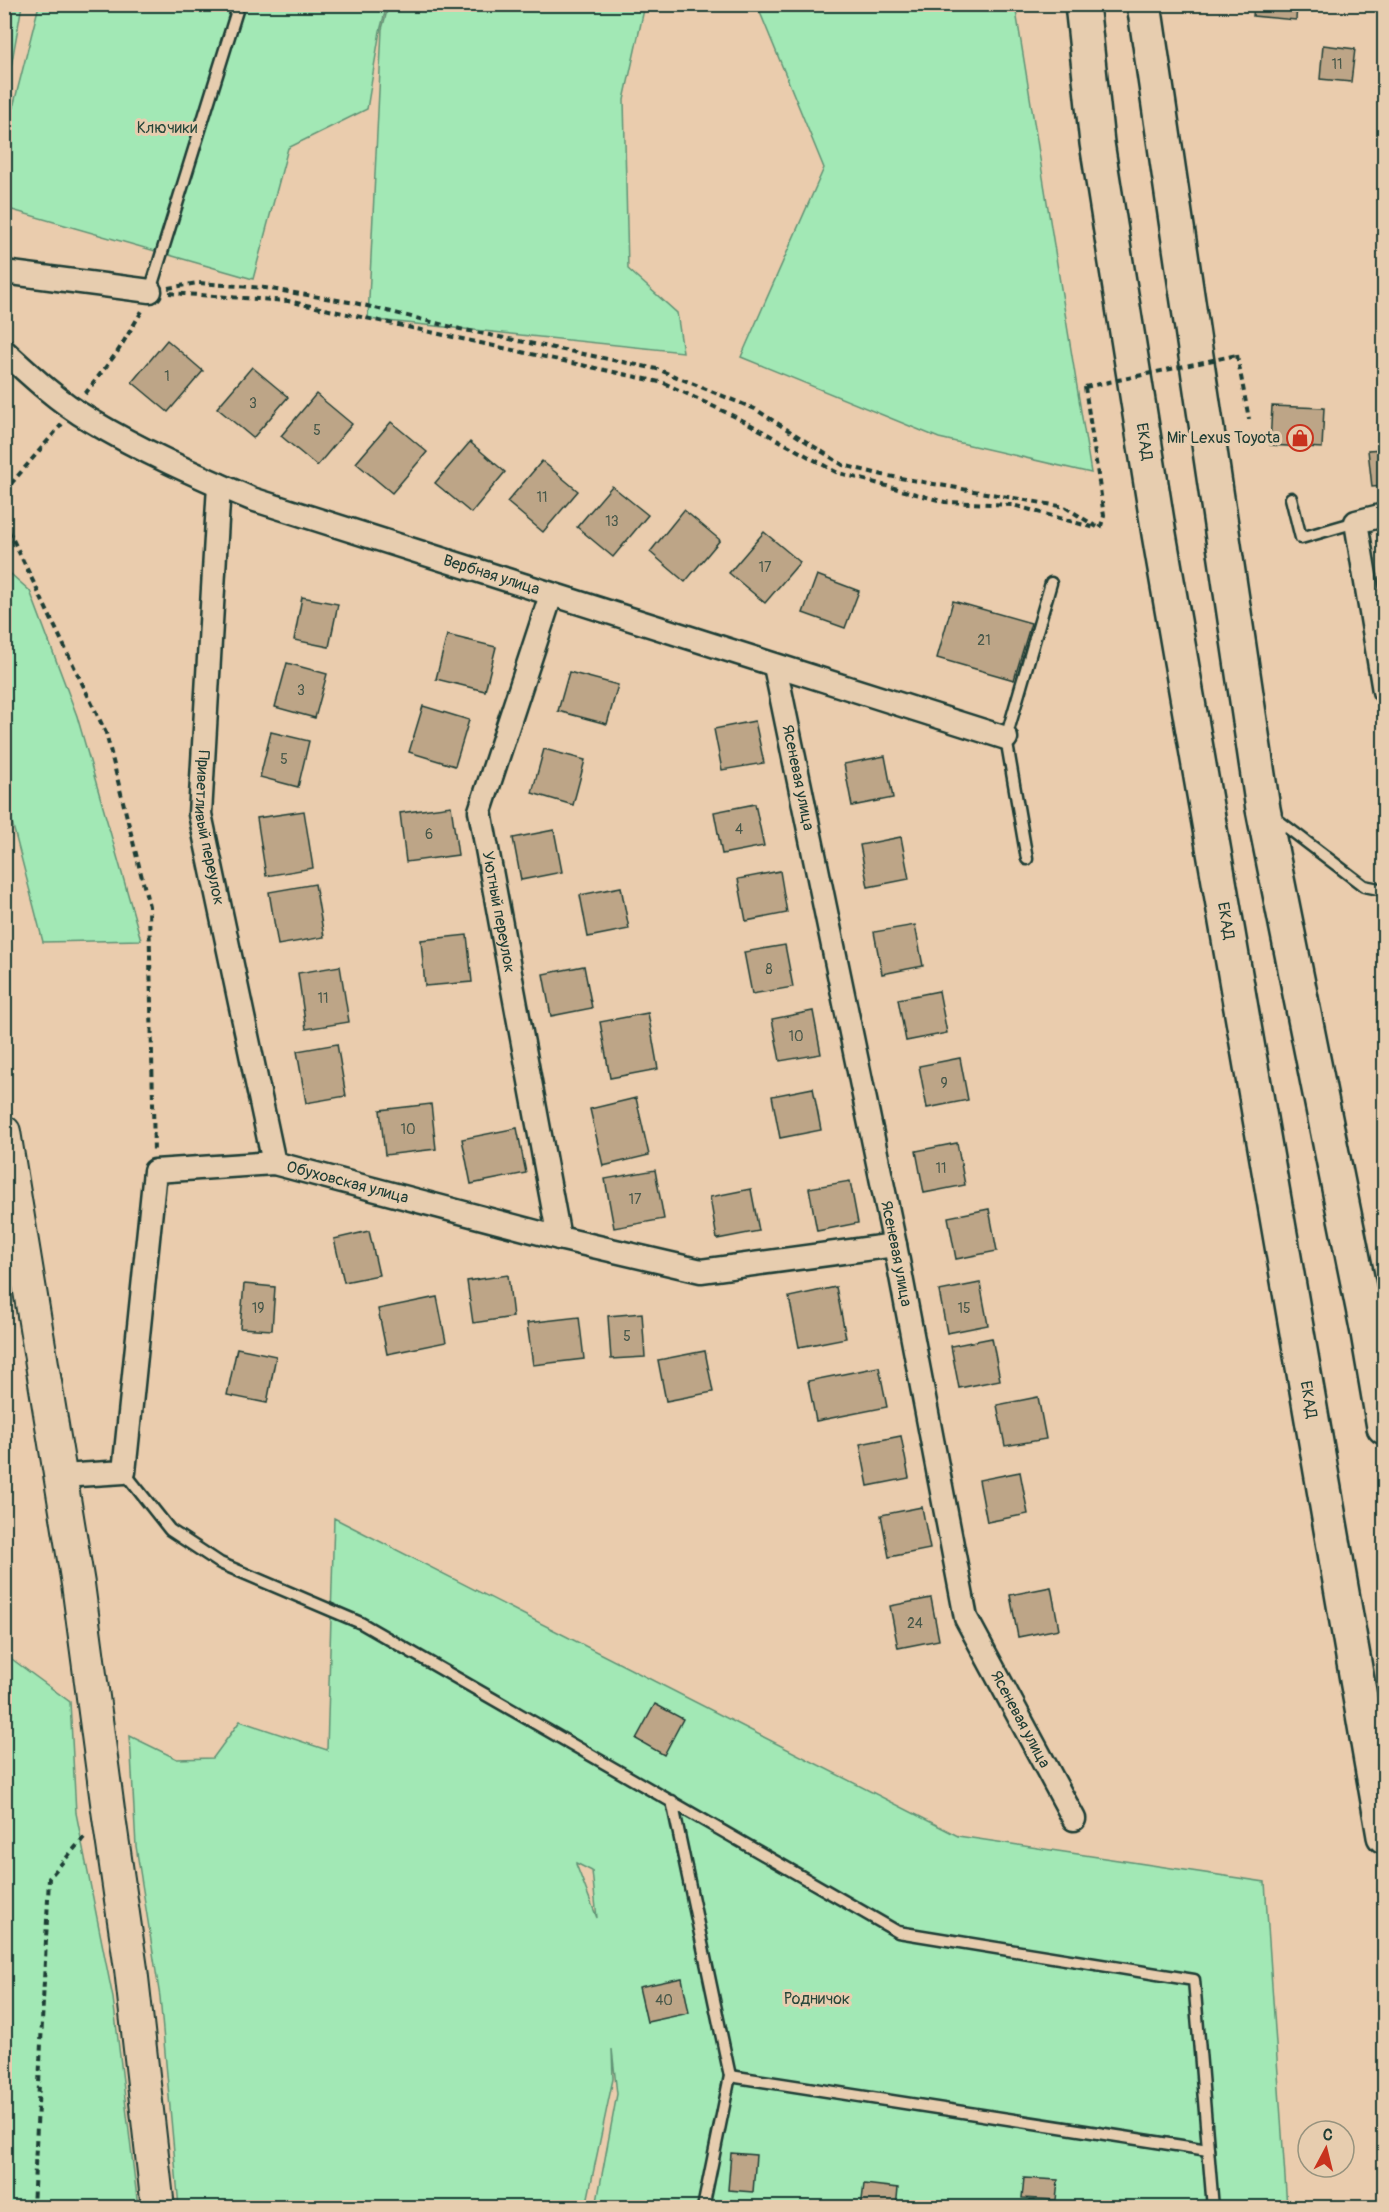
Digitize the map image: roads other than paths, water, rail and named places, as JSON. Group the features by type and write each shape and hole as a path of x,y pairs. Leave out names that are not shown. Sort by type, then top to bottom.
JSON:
{"highway":[{"path":"1062,4 1097,143"},
{"name":"ЕКАД","path":"1082,4 1097,143 1159,534 1384,1836"},
{"path":"1144,4 1263,809 1376,1319 1384,1427"}],"main road":[{"path":"4,1132 62,1476 131,1969 158,2208"}],"street":[{"path":"4,272 150,291"},
{"name":"Вербная улица","path":"4,351 43,386 89,420 252,499 1006,738"},
{"name":"Приветливый переулок","path":"219,485 200,814 274,1163"},
{"path":"1384,515 1356,522 1384,691"},
{"name":"Уютный переулок","path":"552,595 480,811 559,1238"},
{"name":"Ясеневая улица","path":"775,666 895,1245 966,1618 1074,1819"},
{"name":"Обуховская улица","path":"124,1472 154,1171 274,1163 559,1238 701,1271 895,1245"},
{"path":"62,1476 124,1472"}],"lane":[{"path":"150,291 239,4"},
{"path":"1291,498 1301,538 1356,522"},
{"path":"1027,859 1006,738 1051,583"},
{"path":"1263,809 1364,886 1384,890"},
{"path":"124,1472 170,1530 220,1563 361,1623 898,1932 1194,1980 1213,2208"},
{"path":"672,1801 730,2076 703,2208"},
{"path":"730,2076 1208,2150"}],"place":[{"name":"Mir Lexus Toyota","path":"1300,438"}],"park label":[{"name":"Ключики","path":"167,128"},
{"name":"Родничок","path":"817,1999"}]}
